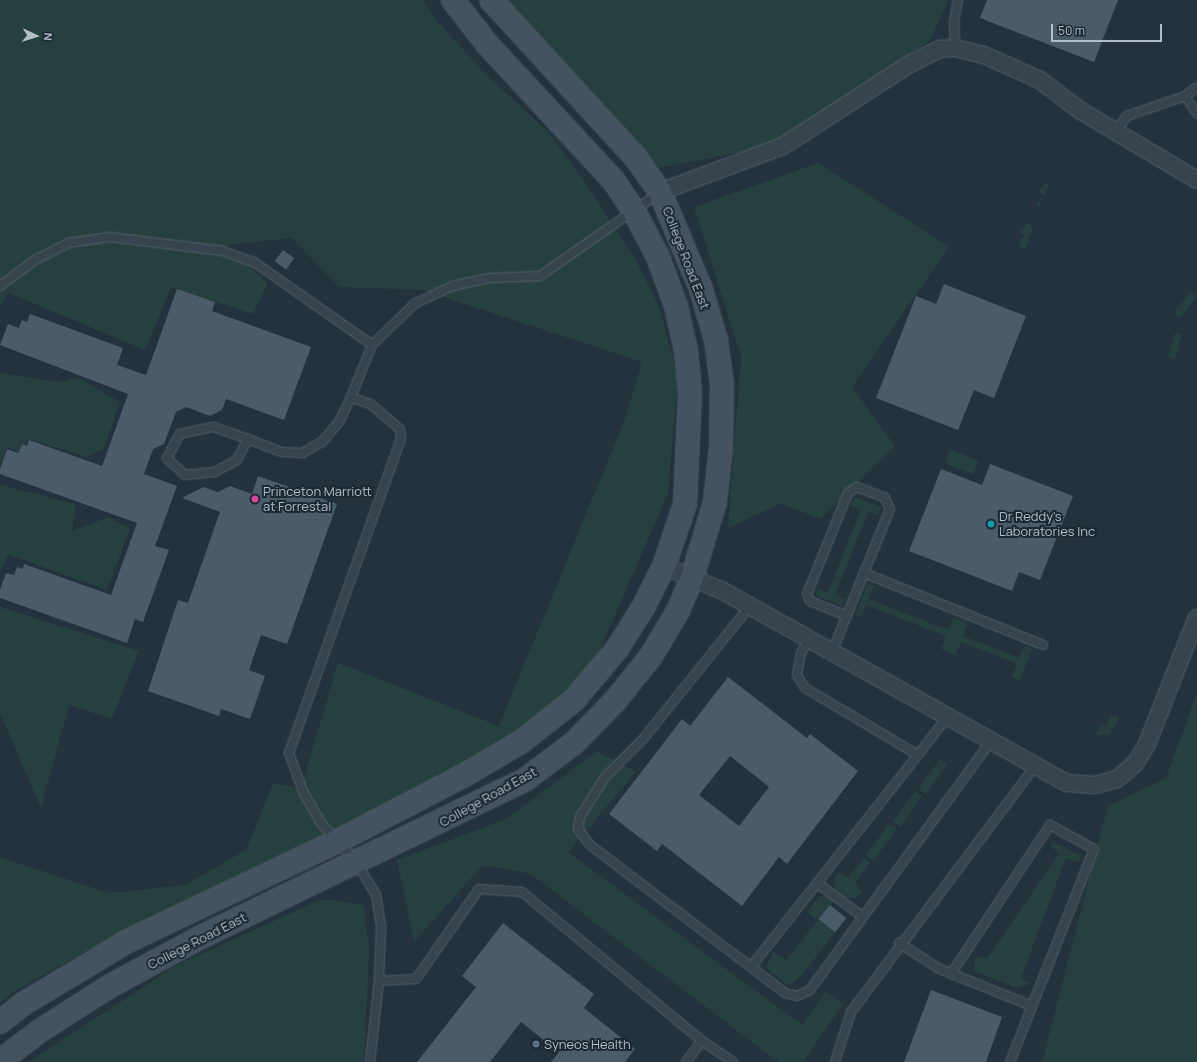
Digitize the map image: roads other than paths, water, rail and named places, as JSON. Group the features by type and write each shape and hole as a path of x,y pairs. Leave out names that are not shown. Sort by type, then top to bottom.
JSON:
{"street":[{"name":"College Road East","path":"0,1022 23,1004 126,942 340,840 515,746 574,700 617,649 644,606 664,566 685,504 690,392 676,306 658,257 634,211 613,180 487,44 453,0"},
{"name":"College Road East","path":"0,1061 41,1030 110,986 201,937 357,863 526,779 574,743 615,701 651,656 678,611 692,578 715,502 722,447 722,385 716,340 701,289 660,192 636,158 491,0"},
{"path":"660,192 783,146 908,64 939,49 955,48 984,55 1040,80 1081,111 1197,180"},
{"path":"664,566 750,606 1067,783 1095,786 1117,779 1135,764 1147,744 1197,617"}],"lane":[{"path":"955,48 954,22 958,0"},
{"path":"1115,132 1127,116 1185,96 1197,87"},
{"path":"1185,96 1197,113"},
{"path":"248,439 237,460 214,472 185,475 167,458 180,434 214,427 248,439 282,452 302,453 322,442 339,422 372,345 414,304 452,286 490,278 540,276 660,192"},
{"path":"0,286 35,260 68,243 110,237 223,251 254,262 372,345"},
{"path":"351,397 370,404 400,429 402,439 289,753 304,794 321,823 340,840 357,863 376,895 381,926 379,981 370,1062"},
{"path":"832,652 847,616 890,509 885,498 857,487 848,493 807,594 810,601 847,616"},
{"path":"864,573 1043,645"},
{"path":"750,606 643,739 605,778 580,817 578,829 590,845 785,993 798,996 810,990 991,740"},
{"path":"809,639 801,653 797,675 805,688 918,755"},
{"path":"751,967 948,716"},
{"path":"835,1062 851,1012 899,944 1036,765"},
{"path":"951,974 1050,826 1094,849 1010,1062"},
{"path":"817,883 863,917"},
{"path":"379,981 416,979 479,889 522,892 702,1040 733,1062"},
{"path":"899,944 951,974 1032,1006"},
{"path":"686,1062 702,1040"}],"place":[{"name":"Princeton Marriott at Forrestal","path":"255,499"},
{"name":"Dr Reddy's Laboratories Inc","path":"991,524"},
{"name":"Syneos Health","path":"536,1044"}]}
